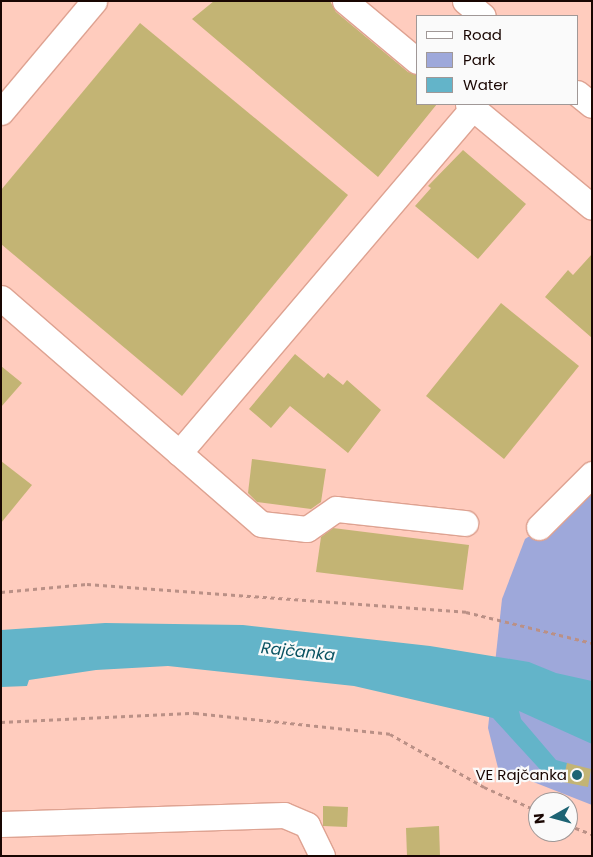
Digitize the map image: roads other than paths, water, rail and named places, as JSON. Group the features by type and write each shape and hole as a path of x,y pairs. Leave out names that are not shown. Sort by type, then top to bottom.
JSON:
{"lane":[{"path":"1,112 94,1"},
{"path":"345,1 416,60"},
{"path":"465,1 482,15"},
{"path":"578,94 592,105"},
{"path":"179,453 471,106 592,207"},
{"path":"1,298 261,524 307,529 336,509 466,523"},
{"path":"539,527 592,474"},
{"path":"1,824 284,815 308,825 322,856"}],"water":[{"name":"Rajčanka","path":"105,623 243,625 430,646 529,662 556,673 592,681 592,744 519,711 521,719 556,760 567,763 563,782 547,777 493,718 354,686 168,666 96,670 29,680 27,686 1,687 1,630"}],"place":[{"name":"VE Rajčanka","path":"577,775"}]}
